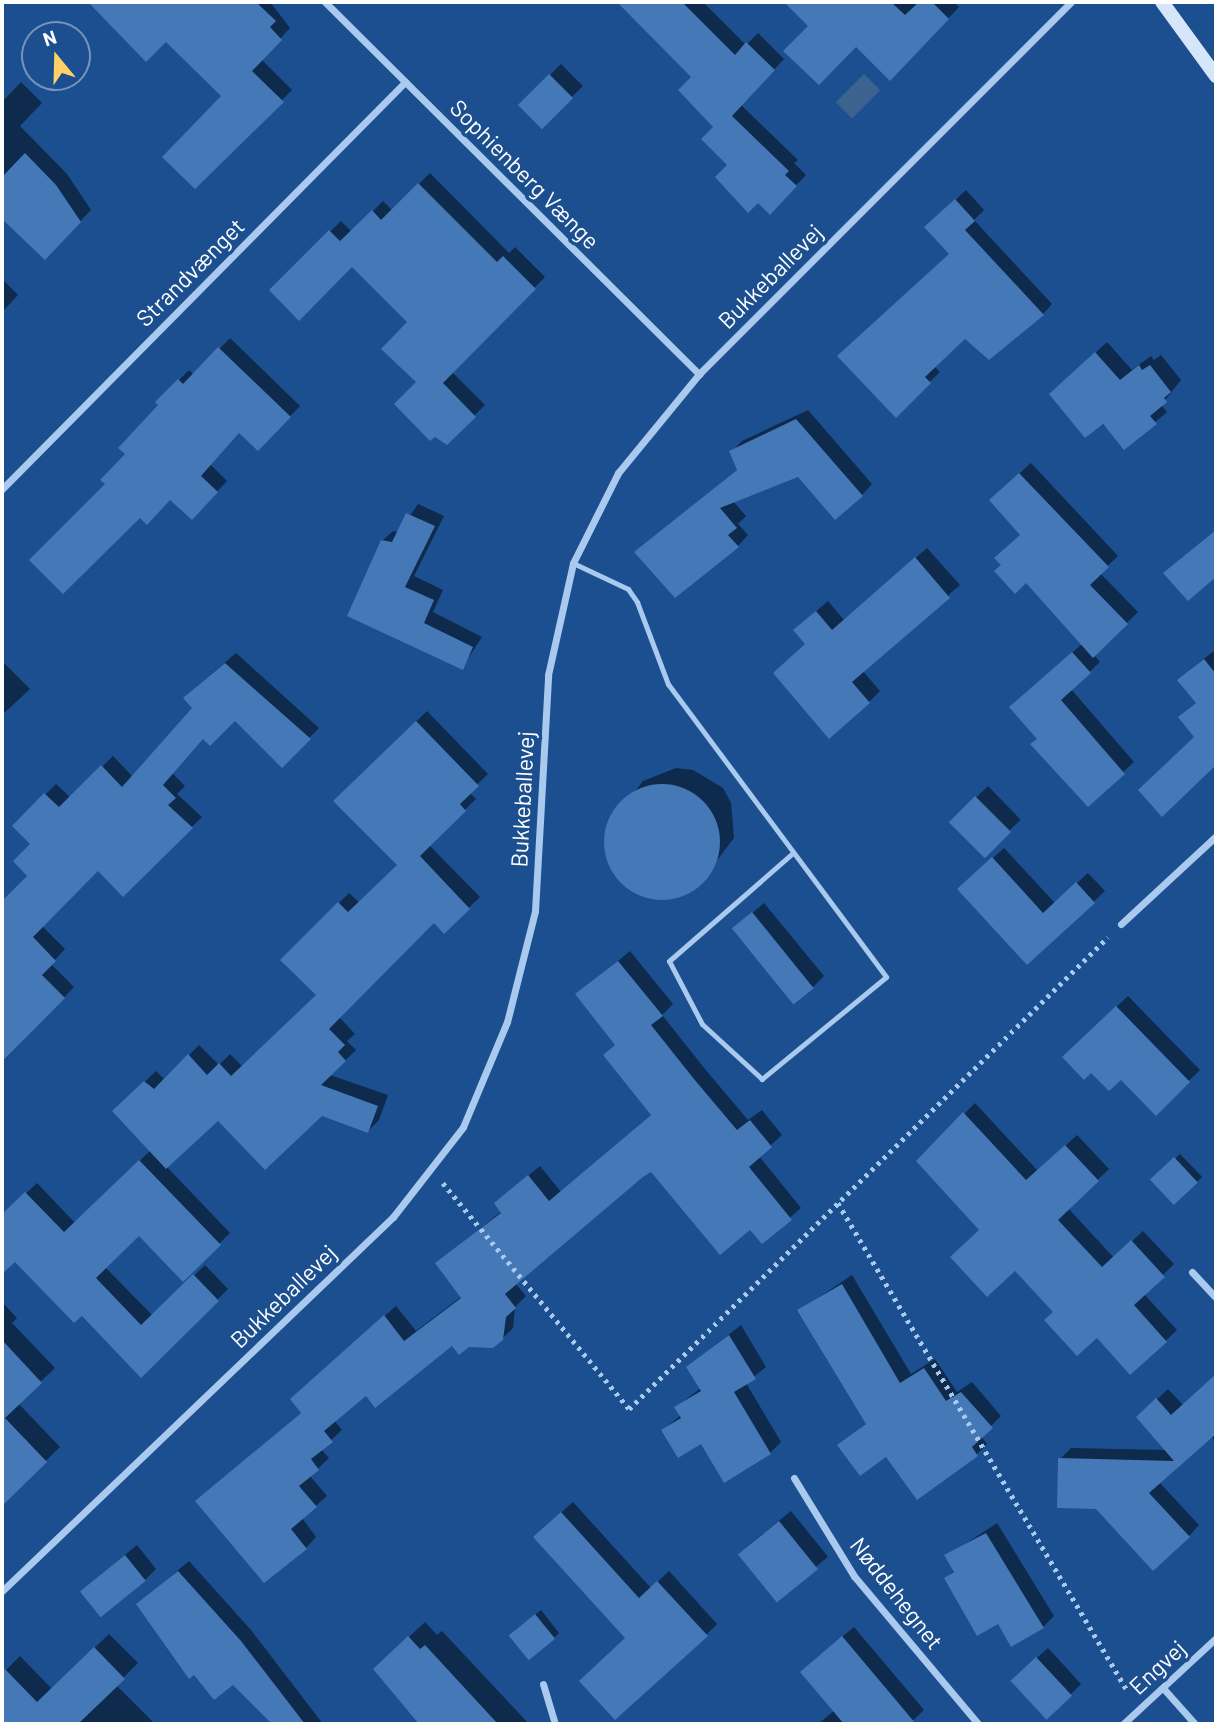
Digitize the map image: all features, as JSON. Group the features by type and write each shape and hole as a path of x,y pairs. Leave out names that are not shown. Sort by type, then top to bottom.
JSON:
{"main road":[{"path":"1162,2 1216,76"}],"street":[{"name":"Sophienberg Vænge","path":"325,2 699,374"},
{"name":"Bukkeballevej","path":"2,1591 393,1217 463,1127 507,1023 535,911 548,675 573,564 618,473 699,374 1071,2"},
{"name":"Strandvænget","path":"2,489 405,82"},
{"path":"1121,924 1216,836"},
{"path":"1192,1272 1216,1298"},
{"name":"Nøddehegnet","path":"794,1478 854,1576 978,1724"},
{"name":"Engvej","path":"1124,1724 1216,1638"},
{"path":"543,1684 555,1724"},
{"path":"1163,1688 1195,1724"}],"lane":[{"path":"573,564 628,589 637,602 668,684 887,977 762,1079 702,1024 669,961 793,853"}],"path":[{"path":"431,1168 629,1409 1121,924"},
{"path":"838,1203 1139,1710"}],"water":[{"path":"864,74 880,90 852,119 836,102"}],"building":[{"path":"88,2 256,2 276,21 270,27 282,40 252,71 284,102 195,189 162,157 221,96 166,42 146,62"},
{"path":"617,2 682,2 735,55 746,42 775,70 732,116 789,171 785,175 797,186 770,215 758,203 748,213 715,177 727,165 701,139 713,127 678,90 691,77"},
{"path":"784,2 891,2 905,15 919,2 932,2 949,19 890,81 856,47 819,85 783,51 808,26"},
{"path":"549,74 573,98 542,129 518,105"},
{"path":"25,153 56,185 81,222 45,260 2,219 2,177"},
{"path":"418,183 497,262 503,256 536,289 443,383 476,417 447,445 435,437 430,441 394,404 416,382 381,349 407,322 352,267 299,321 269,290 329,230 340,241 372,210 381,220"},
{"path":"955,199 975,221 965,230 1044,315 989,360 965,339 925,377 931,383 896,418 837,356 949,254 924,227"},
{"path":"218,347 291,417 258,451 239,433 201,476 218,492 192,520 170,500 147,525 140,518 63,594 29,560 105,484 100,480 125,454 118,448 158,405 155,402 178,379 183,384"},
{"path":"1095,352 1120,380 1139,365 1142,370 1150,365 1171,392 1164,398 1167,402 1150,416 1157,424 1124,450 1103,424 1085,438 1049,394"},
{"path":"796,419 863,496 835,520 798,477 720,508 737,528 728,535 739,547 675,598 634,552 737,470 729,451"},
{"path":"1019,473 1109,567 1090,585 1128,624 1093,658 1026,583 1015,594 994,571 1001,565 994,558 1020,535 989,500"},
{"path":"406,513 435,526 405,587 434,600 424,623 473,647 463,670 347,616 381,540 392,542"},
{"path":"1216,530 1216,577 1188,601 1163,573"},
{"path":"915,557 950,598 852,682 870,703 829,739 773,673 805,644 793,630 816,611 832,630"},
{"path":"1072,652 1091,673 1061,700 1125,774 1088,807 1030,744 1037,739 1009,707"},
{"path":"1204,659 1216,674 1216,765 1162,817 1138,790 1194,737 1178,717 1196,703 1177,680"},
{"path":"225,663 311,739 282,768 235,721 210,746 203,739 163,785 176,798 168,805 193,828 123,897 98,871 33,937 56,961 42,975 65,998 2,1062 2,901 27,876 13,861 30,844 12,826 44,793 59,807 101,765 122,787 192,708 183,698"},
{"path":"416,721 479,786 460,804 466,811 420,856 470,909 444,934 434,923 329,1029 345,1045 338,1052 346,1061 321,1085 378,1106 368,1133 322,1116 265,1170 218,1121 166,1169 112,1111 144,1081 154,1089 188,1054 207,1075 219,1063 231,1076 316,995 280,960 338,902 348,912 397,865 333,801"},
{"path":"662,784 684,789 703,801 715,820 720,842 715,864 703,883 684,895 662,900 640,895 621,883 609,864 604,842 609,820 621,801 640,789"},
{"path":"975,796 1011,832 985,858 949,822"},
{"path":"992,857 1043,913 1076,882 1095,903 1027,965 957,889"},
{"path":"752,912 814,988 793,1005 732,928"},
{"path":"618,961 663,1016 651,1025 694,1079 737,1130 750,1120 772,1147 749,1167 792,1220 762,1244 750,1230 720,1255 651,1172 643,1177 505,1294 516,1308 506,1317 503,1340 493,1348 469,1347 459,1355 452,1346 375,1408 366,1396 324,1431 333,1442 311,1459 319,1470 299,1486 317,1507 291,1529 307,1549 264,1583 195,1501 301,1413 290,1399 384,1315 404,1341 461,1298 435,1263 501,1213 494,1203 528,1175 549,1201 651,1115 603,1055 615,1045 575,994"},
{"path":"1116,1006 1190,1082 1156,1116 1121,1080 1109,1091 1091,1073 1084,1080 1062,1057"},
{"path":"963,1112 1026,1180 1065,1145 1099,1181 1058,1220 1102,1267 1131,1240 1165,1277 1134,1305 1167,1342 1130,1375 1097,1338 1077,1356 1044,1320 1053,1312 1015,1271 987,1297 950,1257 979,1230 916,1161"},
{"path":"1174,1157 1198,1183 1174,1205 1150,1180"},
{"path":"139,1160 221,1245 183,1282 139,1236 96,1278 141,1325 193,1274 219,1301 141,1378 82,1316 74,1323 15,1262 2,1274 2,1214 25,1192 64,1232"},
{"path":"842,1284 900,1383 924,1368 946,1401 961,1392 993,1428 972,1447 978,1456 917,1500 886,1457 860,1476 837,1445 866,1424 797,1310"},
{"path":"729,1335 756,1379 734,1392 771,1454 724,1483 701,1444 678,1458 661,1430 681,1418 674,1407 701,1391 686,1367"},
{"path":"2,1340 42,1383 5,1418 47,1462 2,1506"},
{"path":"1216,1374 1216,1434 1149,1493 1190,1537 1153,1571 1096,1509 1057,1508 1058,1458 1174,1461 1136,1417 1156,1398 1171,1415"},
{"path":"561,1512 639,1598 657,1581 708,1636 615,1720 579,1681 625,1638 533,1537"},
{"path":"779,1521 818,1569 777,1603 738,1554"},
{"path":"986,1533 1044,1628 1011,1647 998,1624 977,1636 944,1578 954,1572 944,1555"},
{"path":"125,1555 146,1581 101,1617 80,1592"},
{"path":"178,1571 241,1641 305,1724 272,1724 233,1685 214,1700 194,1675 189,1679 136,1604"},
{"path":"535,1614 555,1639 529,1660 509,1635"},
{"path":"408,1636 420,1649 425,1645 498,1724 419,1724 373,1669"},
{"path":"842,1636 916,1724 844,1724 800,1672"},
{"path":"94,1647 125,1679 78,1724 2,1724 2,1666 37,1702"},
{"path":"1036,1657 1072,1696 1047,1720 1010,1681"}]}
